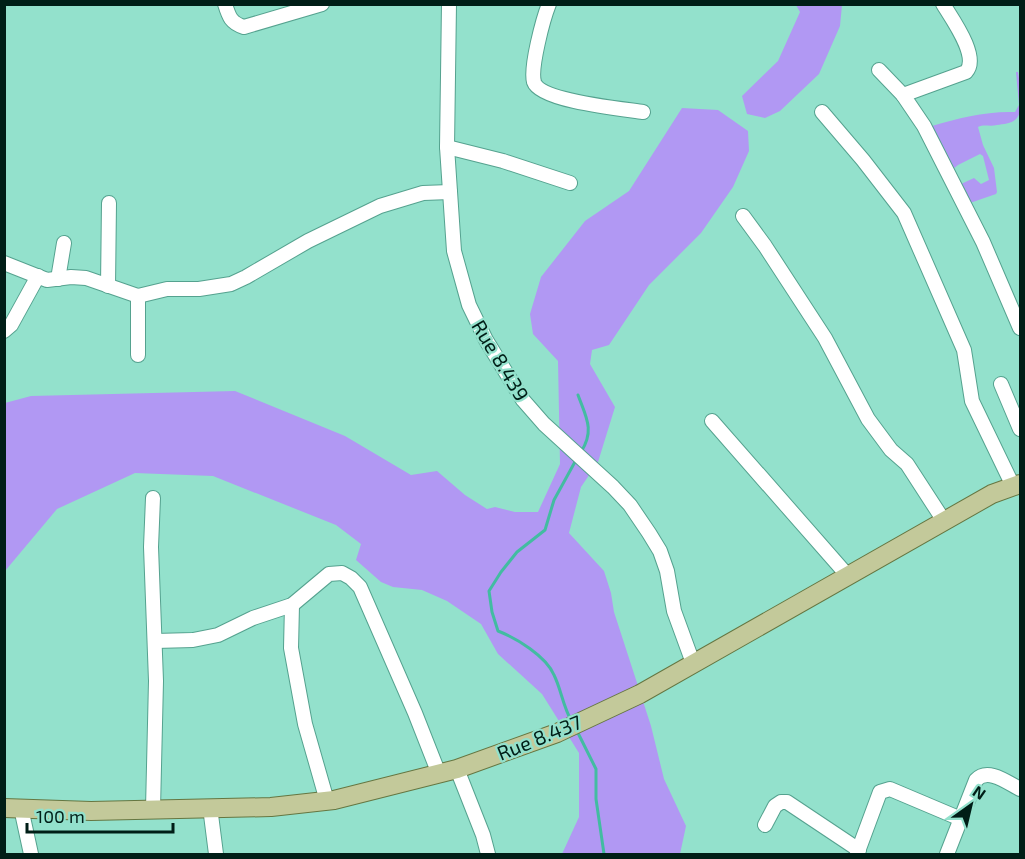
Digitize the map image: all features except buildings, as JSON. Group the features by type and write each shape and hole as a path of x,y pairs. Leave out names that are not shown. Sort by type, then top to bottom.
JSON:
{"main road":[{"name":"Rue 8.437","path":"13,808 91,811 271,807 327,801 373,792 448,772 573,725 640,694 992,494 1017,485"}],"street":[{"path":"225,4 229,18 234,24 244,27 322,4"},
{"name":"Rue 8.439","path":"449,4 447,147 454,251 469,305 486,340 523,400 544,424 630,505 660,551 667,571 674,611 693,663"},
{"path":"549,4 534,68 533,80 538,89 551,96 643,112"},
{"path":"903,95 966,72 970,68 971,61 962,36 943,4"},
{"path":"879,70 903,95 924,126 983,242 1020,328"},
{"path":"822,112 863,159 904,213 964,350 972,401 1017,485"},
{"path":"447,147 503,161 570,183"},
{"path":"4,263 47,280 86,278 138,296 167,289 199,289 231,284 308,241 380,206 423,193 450,192"},
{"path":"108,286 109,203"},
{"path":"743,216 825,338 868,419 891,450 907,464 944,521"},
{"path":"58,279 64,243"},
{"path":"4,331 11,325 38,276"},
{"path":"138,296 138,355"},
{"path":"1001,384 1020,429"},
{"path":"712,421 848,576"},
{"path":"153,498 151,548 155,641 153,809"},
{"path":"155,641 206,638 253,618 292,605 316,582 329,574 336,572 351,578 360,588 415,713 483,836 488,855"},
{"path":"292,605 291,648 305,724 327,801"},
{"path":"947,855 976,780 980,776 987,774 1020,789"},
{"path":"765,825 775,806 781,802 787,802 858,852 880,792 885,789 890,789 961,819"},
{"path":"210,807 216,855"},
{"path":"13,808 30,855"}],"shaded area":[{"path":"796,5 842,5 840,26 819,74 780,111 765,118 747,114 742,96 778,61 800,12"},
{"path":"1016,72 1018,72 1021,97 1019,115 1007,124 978,127 983,145 994,168 997,192 967,204 959,185 974,178 981,184 989,180 983,156 980,154 953,169 931,129 932,126 973,116 1015,112 1019,105"},
{"path":"682,108 718,110 748,131 749,151 733,187 701,233 649,285 609,345 592,350 590,364 615,407 598,462 581,487 569,533 604,571 614,612 651,726 664,779 686,826 680,854 562,854 579,817 579,753 542,694 498,654 481,624 447,601 422,590 393,587 381,582 356,560 361,544 336,525 213,476 135,473 57,509 5,571 5,403 31,396 235,391 345,436 411,475 437,471 465,495 487,509 495,507 515,512 538,512 560,464 558,361 533,334 530,314 541,277 585,221 629,191"}],"waterway":[{"path":"578,395 588,424 588,437 581,452"},
{"path":"571,720 550,668 530,648 498,631 489,591 517,552 545,530 554,500 576,460"},
{"path":"577,731 596,769 596,799 604,854"}]}
